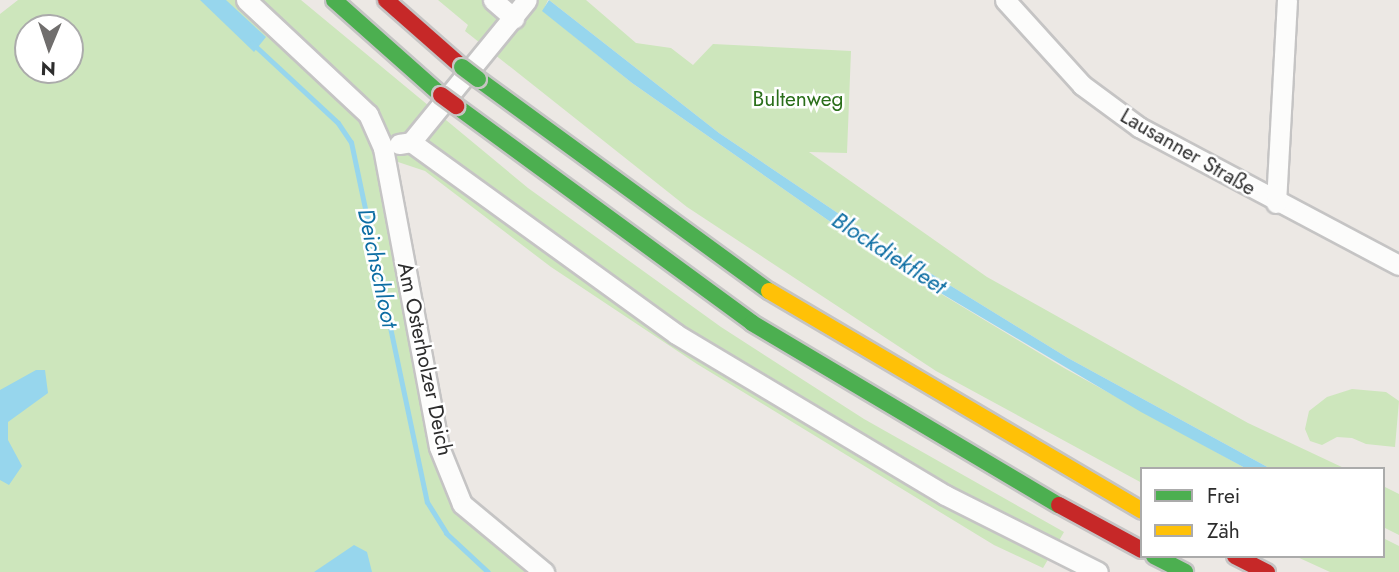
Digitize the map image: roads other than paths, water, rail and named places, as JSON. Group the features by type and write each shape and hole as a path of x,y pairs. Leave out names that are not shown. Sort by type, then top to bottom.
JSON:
{"highway":[{"path":"334,0 456,106 637,243 752,323 989,467 1140,549"},
{"path":"386,0 462,67 778,298 1011,438 1140,510"},
{"path":"1158,558 1185,572"},
{"path":"1238,558 1267,572"}],"street":[{"name":"Am Osterholzer Deich","path":"246,0 368,114 383,148 439,447 462,504 544,572"},
{"path":"493,0 514,18"},
{"path":"383,148 411,142 527,0"},
{"name":"Lausanner Straße","path":"1005,0 1082,85 1139,127 1276,203 1399,265"},
{"path":"1276,203 1287,0"},
{"path":"411,142 676,334 945,495 1098,572"}],"water":[{"path":"200,0 226,0 266,37 254,52"},
{"name":"Blockdiekfleet","path":"549,0 719,133 891,249 1068,358 1267,467 1243,467 1141,412 885,260 632,83 542,11"},
{"path":"36,370 45,370 48,393 8,422 8,440 22,466 9,485 0,480 0,390"},
{"path":"354,545 367,552 372,572 314,572"}],"waterway":[{"name":"Deichschloot","path":"252,43 338,123 351,142 427,502 446,533 488,572"}],"park label":[{"name":"Bultenweg","path":"798,99"}]}
